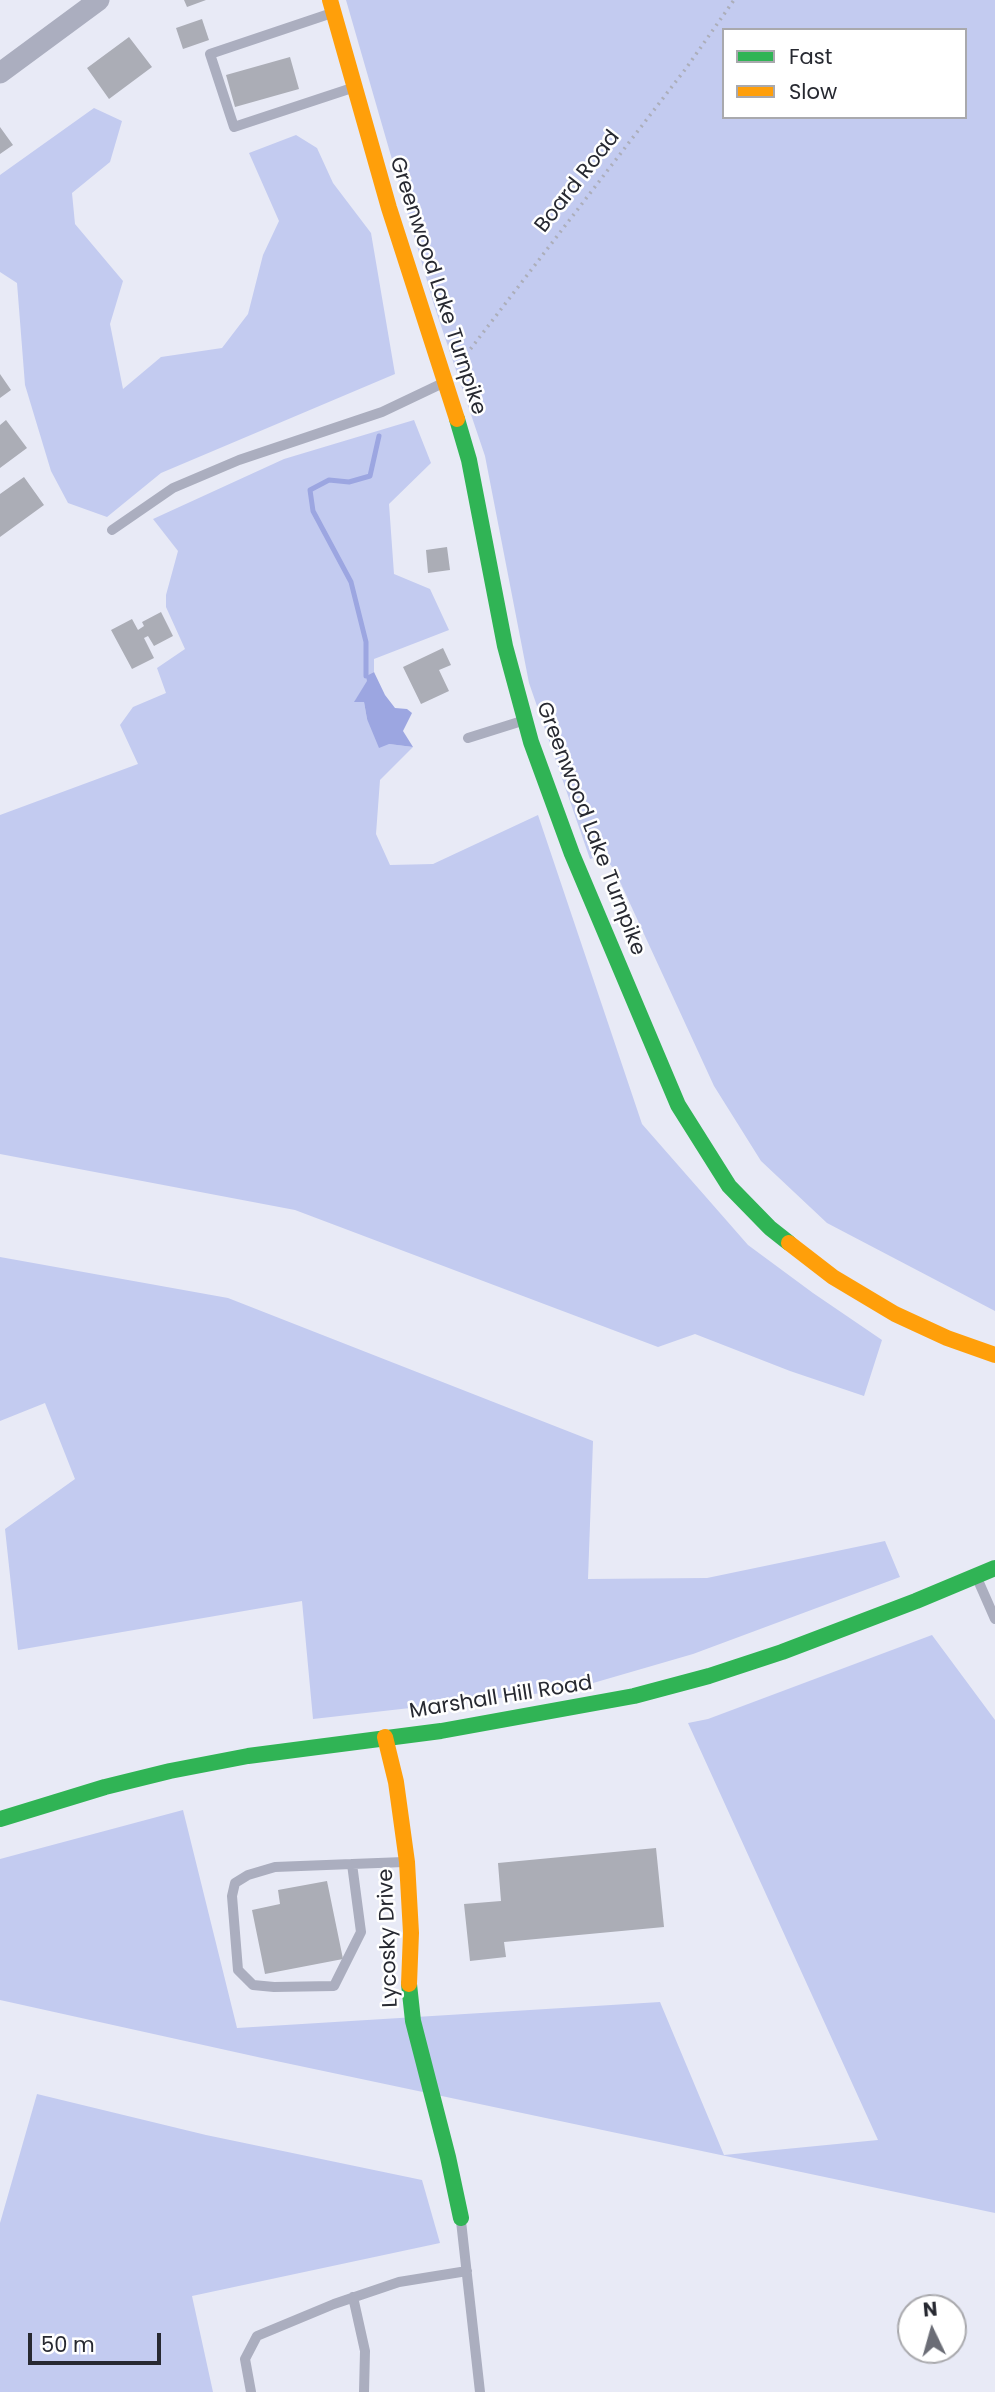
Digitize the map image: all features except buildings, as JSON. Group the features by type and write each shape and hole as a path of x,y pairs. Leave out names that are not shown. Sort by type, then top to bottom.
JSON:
{"main road":[{"name":"Greenwood Lake Turnpike","path":"332,6 389,208 469,460 505,646 524,720 572,855 678,1105 729,1186 770,1228 833,1277 895,1314 947,1338 995,1355"},
{"name":"Marshall Hill Road","path":"0,1819 105,1787 170,1771 248,1756 441,1731 634,1696 709,1676 782,1652 995,1568"},
{"name":"Lycosky Drive","path":"385,1737 396,1782 407,1862 413,2021 461,2218"}],"street":[{"path":"0,73 99,0"}],"lane":[{"path":"332,6 209,54 234,127 355,87"},
{"path":"112,530 173,488 239,460 382,412 445,382"},
{"path":"468,738 524,720"},
{"path":"976,1576 995,1619"},
{"path":"352,1864 361,1932 334,1986 253,1985 238,1970 232,1896 235,1883 248,1875 275,1867 352,1864 407,1862"},
{"path":"461,2218 480,2392"},
{"path":"251,2392 245,2359 257,2336 353,2297 399,2282 467,2271"},
{"path":"353,2297 365,2351 364,2392"}],"path":[{"name":"Board Road","path":"445,382 687,67 734,0"}],"shaded area":[{"path":"346,0 995,0 995,1311 827,1223 761,1161 714,1086 615,871 603,855 590,859 529,683 485,456 434,305"},
{"path":"94,108 122,121 110,162 72,193 75,224 123,281 110,324 123,389 161,357 222,348 248,314 263,255 279,221 249,153 296,135 317,148 333,183 371,233 395,374 161,473 107,517 68,503 51,471 25,385 17,283 0,272 0,175"},
{"path":"414,420 431,463 389,504 394,574 430,589 449,630 374,659 374,672 366,676 368,681 355,701 364,702 367,719 389,744 413,747 380,780 376,834 390,865 433,864 538,815 642,1124 748,1245 882,1340 864,1396 695,1334 658,1347 295,1210 0,1154 0,815 138,764 120,725 133,707 166,693 157,668 185,649 166,607 166,595 178,551 153,519 284,459"},
{"path":"374,672 395,708 407,709 412,713 403,731 413,747 389,744 379,748 367,719 364,702 354,702 367,681 366,676"},
{"path":"0,1257 228,1298 593,1441 588,1579 707,1578 885,1541 900,1577 693,1654 569,1690 313,1719 302,1601 18,1650 5,1529 75,1479 45,1403 0,1421"},
{"path":"932,1635 995,1720 995,2213 262,2058 0,2000 0,1859 183,1810 237,2028 660,2002 724,2155 878,2140 688,1723 708,1719"},
{"path":"37,2094 206,2135 422,2180 440,2243 192,2296 213,2392 0,2392 0,2223"}],"waterway":[{"path":"366,676 366,642 351,582 313,511 310,490 329,480 349,482 370,476 379,436"}],"traffic: fast":[{"path":"457,419 469,460 505,646 531,742 572,854 678,1105 729,1186 770,1228 789,1243"},
{"path":"0,1819 105,1787 170,1771 248,1756 441,1731 634,1696 709,1676 782,1652 995,1568"},
{"path":"409,1984 413,2021 461,2218"}],"traffic: slow":[{"path":"330,0 389,208 457,419"},
{"path":"789,1243 833,1277 895,1314 947,1338 995,1355"},
{"path":"385,1737 396,1782 407,1862 411,1933 409,1984"}]}
